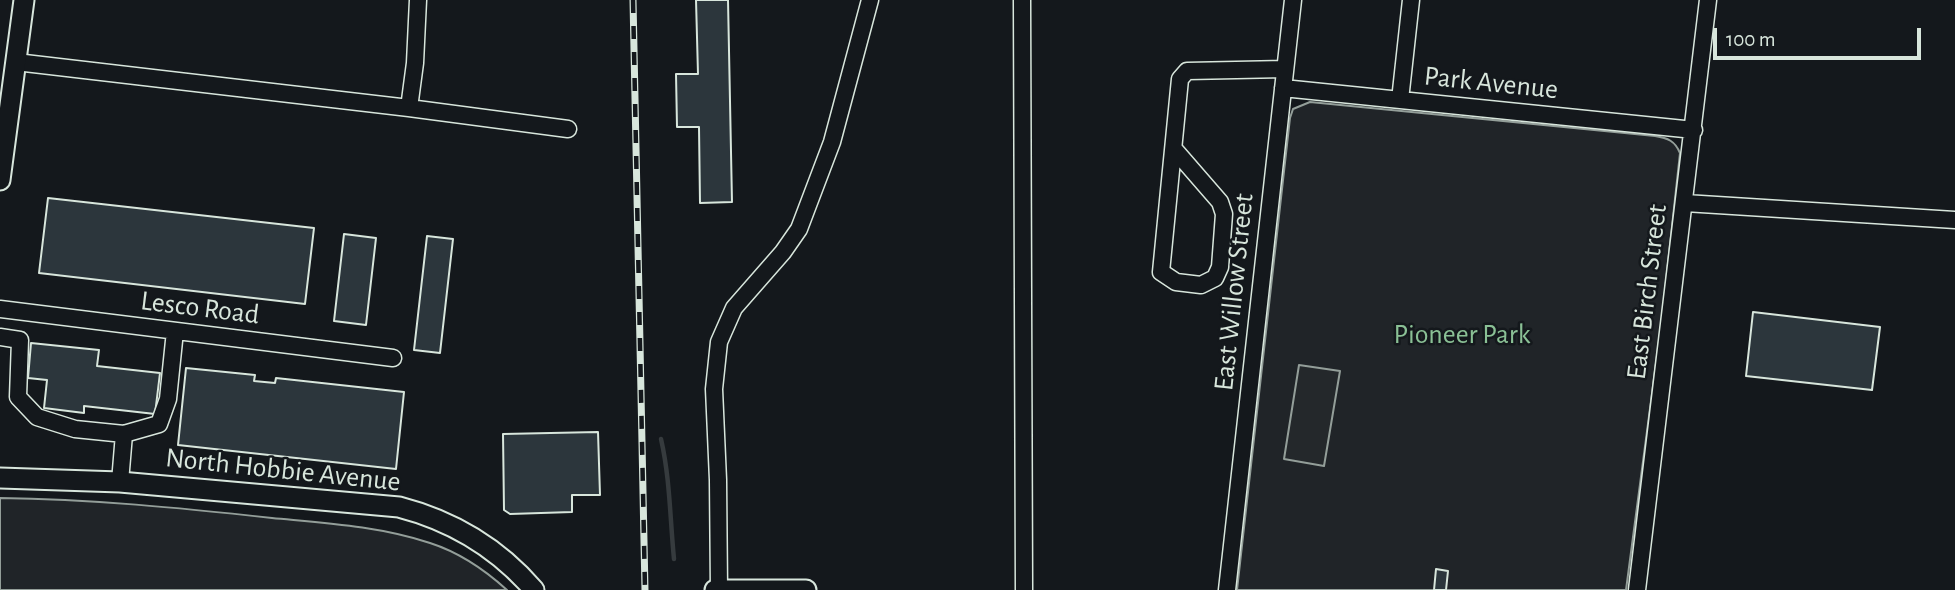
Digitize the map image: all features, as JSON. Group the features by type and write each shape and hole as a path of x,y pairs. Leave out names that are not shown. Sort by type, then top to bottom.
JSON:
{"main road":[{"path":"0,180 24,0"},
{"name":"North Hobbie Avenue","path":"0,478 120,482 399,507 425,514 473,536 498,554 534,590"},
{"path":"717,590 806,590"}],"street":[{"path":"409,108 415,63 418,0"},
{"path":"717,590 718,480 714,389 719,342 734,308 783,252 799,229 832,142 870,0"},
{"path":"1022,0 1024,590"},
{"name":"East Willow Street","path":"1227,590 1293,0"},
{"path":"1400,100 1412,0"},
{"name":"East Birch Street","path":"1637,590 1709,0"},
{"path":"16,62 568,129"},
{"path":"1174,149 1220,202 1224,214 1220,267 1215,278 1201,285 1176,282 1161,272 1180,79 1187,71 1285,69"},
{"name":"Park Avenue","path":"1283,88 1694,130"},
{"path":"1685,203 1955,219"},
{"name":"Lesco Road","path":"0,309 393,358"},
{"path":"24,312 18,397 37,417 75,429 124,434 159,424 168,399 175,331"},
{"path":"0,337 20,340"},
{"path":"120,482 124,434"}],"green space":[{"name":"Pioneer Park","path":"1310,102 1655,136 1671,141 1678,149 1680,153 1662,318 1626,590 1237,590 1290,118 1293,109"},
{"path":"0,498 136,505 371,529 411,537 451,551 507,590 0,590"}],"shaded area":[{"path":"1299,365 1340,371 1324,466 1284,459"}],"building":[{"path":"696,0 728,0 732,202 700,203 699,127 677,127 676,74 698,74"},
{"path":"48,198 314,228 305,304 39,273"},
{"path":"344,234 376,238 366,325 334,321"},
{"path":"427,236 453,239 440,353 414,350"},
{"path":"1753,312 1880,327 1872,390 1746,376"},
{"path":"31,343 99,350 97,366 160,373 155,414 84,406 84,413 44,408 47,380 28,378"},
{"path":"186,368 255,375 254,381 275,383 276,378 404,392 396,469 178,445"},
{"path":"598,432 600,495 572,495 572,512 510,514 504,510 503,434"},
{"path":"1436,569 1448,571 1446,590 1434,590"}],"waterway":[{"path":"661,439 668,484 674,559"}],"railway":[{"path":"633,0 645,590"}]}
